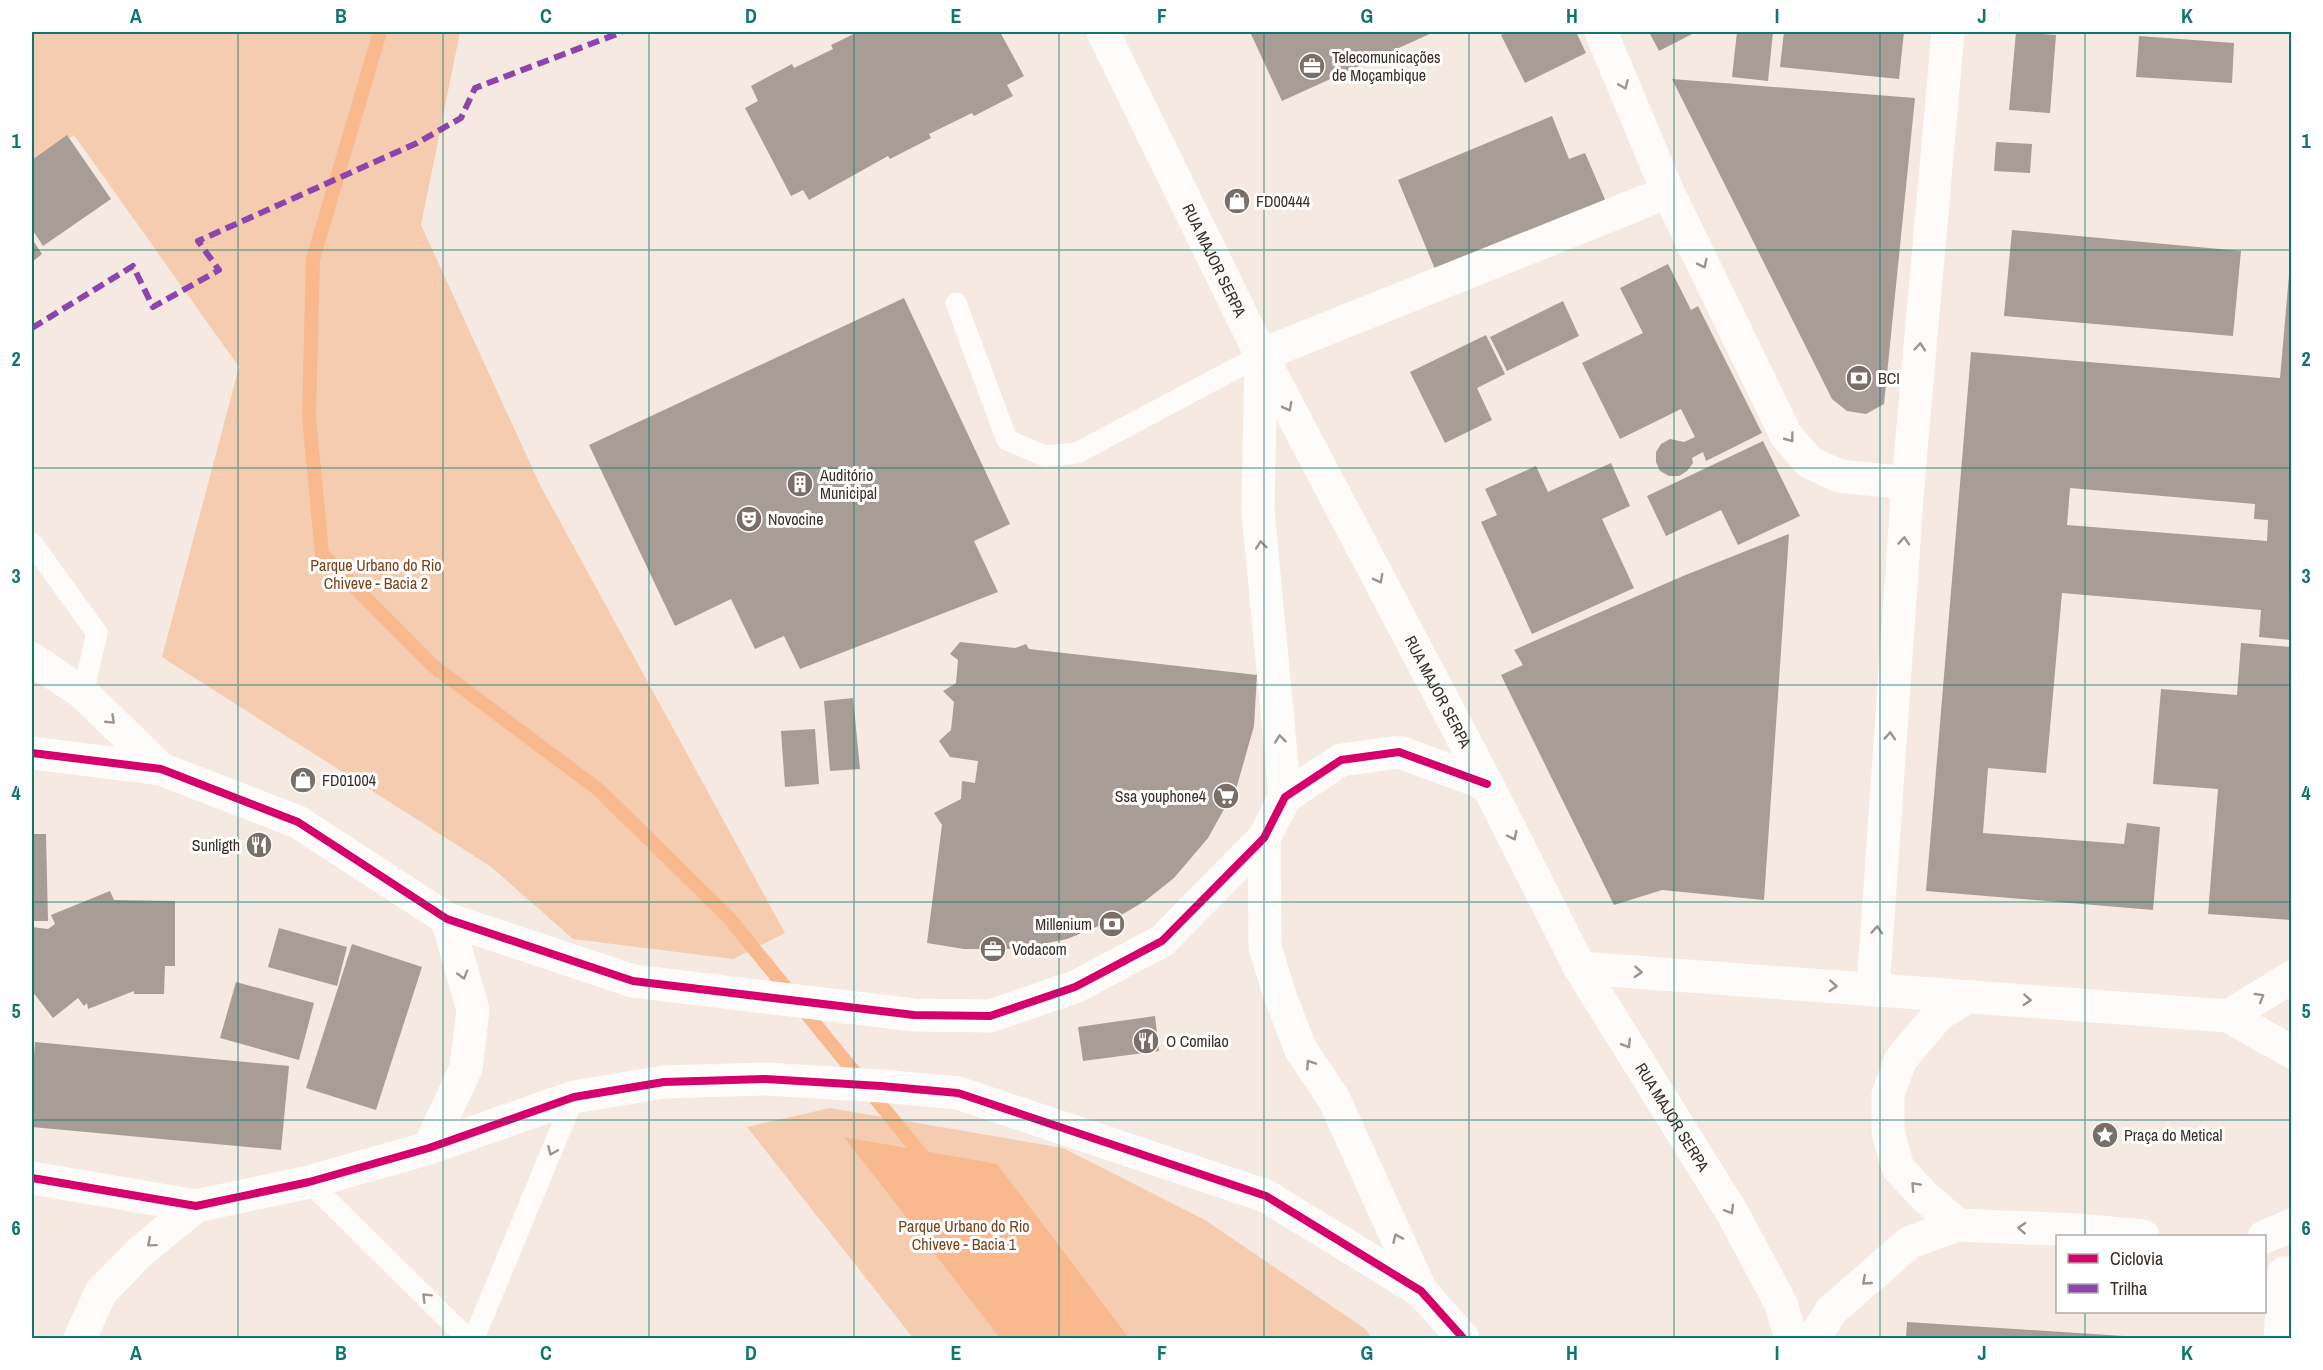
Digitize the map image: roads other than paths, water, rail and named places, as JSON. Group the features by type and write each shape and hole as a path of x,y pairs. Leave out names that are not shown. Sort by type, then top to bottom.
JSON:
{"street":[{"name":"RUA MAJOR SERPA","path":"1103,32 1261,355 1487,784 1580,968 1733,1214 1781,1304 1791,1338"},
{"path":"1601,32 1668,192 1786,435 1809,462 1839,476 1908,483"},
{"path":"1873,988 1908,483 1948,32"},
{"path":"1285,797 1258,511 1261,355 1668,192"},
{"path":"32,659 83,693 161,769"},
{"path":"32,753 161,769 298,822 447,919 633,981 914,1015 990,1016 1075,987 1162,941 1264,838 1285,797 1341,760 1399,752 1487,784"},
{"path":"1264,838 1265,947 1280,996 1301,1050 1334,1099 1420,1292"},
{"path":"429,1148 466,1068 473,1010 447,919"},
{"path":"1580,968 2228,1016 2292,1052"},
{"path":"2228,1016 2292,978"},
{"path":"1958,1225 1925,1197 1898,1168 1888,1132 1888,1094 1901,1059 1939,1014 1970,996"},
{"path":"32,1178 196,1206 309,1182 429,1148 574,1097 664,1082 766,1079 957,1093 1266,1196 1420,1292 1463,1338"},
{"path":"80,1338 101,1292 140,1252 196,1206"},
{"path":"1814,1338 1831,1311 1910,1242 1958,1225 2078,1230 2132,1235"},
{"path":"2266,1237 2292,1225"},
{"path":"2280,1272 2280,1338"}],"lane":[{"path":"956,303 1007,440 1045,456 1077,453 1261,355"},
{"path":"32,543 97,633 83,693"},
{"path":"474,1338 574,1097"},
{"path":"309,1182 467,1338"}],"waterway":[{"path":"380,32 313,259 309,417 322,554 432,665 599,790 729,918 928,1163"}],"place":[{"name":"Telecomunicações de Moçambique","path":"1312,66"},
{"name":"FD00444","path":"1237,201"},
{"name":"BCI","path":"1859,378"},
{"name":"Auditório Municipal","path":"800,484"},
{"name":"Novocine","path":"749,519"},
{"name":"FD01004","path":"303,780"},
{"name":"Ssa youphone4","path":"1226,796"},
{"name":"Sunligth","path":"259,845"},
{"name":"Millenium","path":"1112,924"},
{"name":"Vodacom","path":"993,949"},
{"name":"O Comilao","path":"1146,1041"},
{"name":"Praça do Metical","path":"2105,1135"}],"park label":[{"name":"Parque Urbano do Rio Chiveve - Bacia 2","path":"376,574"},
{"name":"Parque Urbano do Rio Chiveve - Bacia 1","path":"964,1235"}]}
